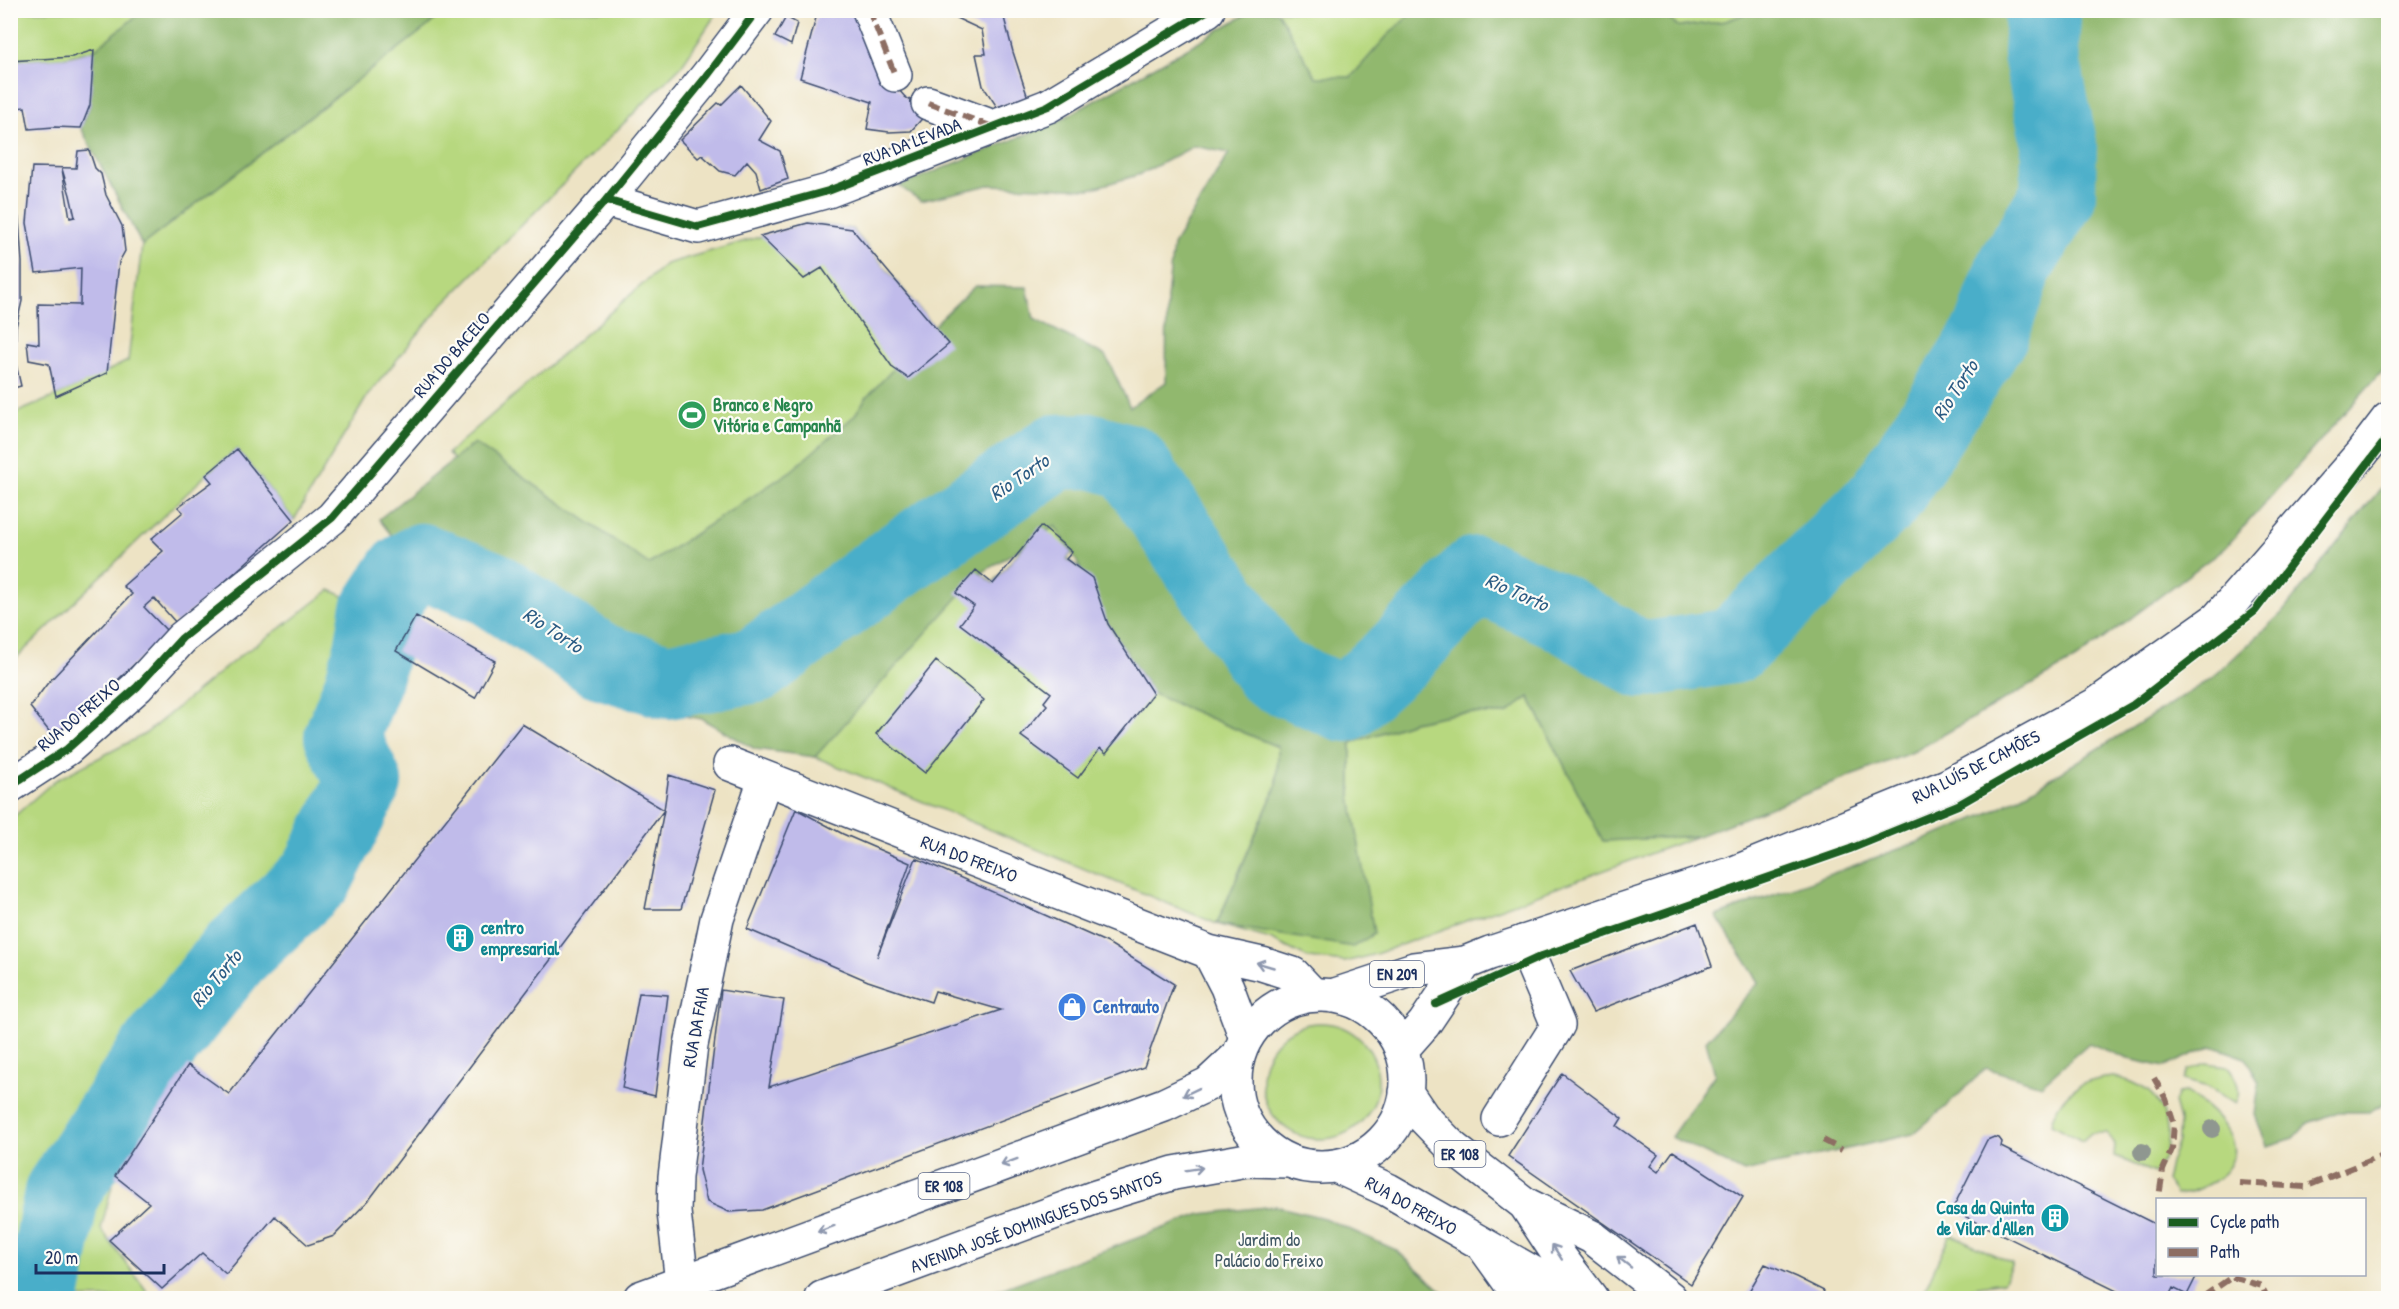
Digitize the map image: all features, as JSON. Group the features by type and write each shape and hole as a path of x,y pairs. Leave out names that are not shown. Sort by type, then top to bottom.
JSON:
{"main road":[{"name":"RUA DO BACELO","path":"137,687 182,638 332,518 606,200 707,76 757,10"},
{"path":"870,10 879,39 895,75"},
{"name":"RUA DA LEVADA","path":"606,200 698,227 828,191 1048,106 1208,10"},
{"path":"928,103 993,127"},
{"name":"RUA LUÍS DE CAMÕES","path":"1322,995 1414,969 1465,963 1734,873 1947,786 2097,704 2217,619 2362,453 2388,419"},
{"name":"RUA DO FREIXO","path":"10,786 68,749 137,687"},
{"name":"RUA DO FREIXO","path":"730,764 1209,952 1262,964 1293,974 1322,995"},
{"name":"RUA DA FAIA","path":"682,1283 674,1212 675,1177 692,1045 717,919 765,779"},
{"path":"1499,1119 1558,1025 1523,942"},
{"path":"1209,952 1227,987 1242,1048 1234,1083 1239,1108 1251,1131 1269,1150 1289,1161 1312,1166 1336,1166 1362,1156 1384,1139 1400,1115 1406,1092 1406,1071 1401,1050 1390,1030 1374,1013 1354,1001 1322,995"},
{"name":"EN 209","path":"1401,1050 1424,1024 1465,963"},
{"name":"ER 108","path":"640,1299 1164,1106 1208,1084 1242,1048 1257,1022 1274,1009 1292,1000 1322,995"},
{"name":"ER 108","path":"1406,1092 1423,1117 1453,1148 1525,1204 1591,1299"},
{"name":"AVENIDA JOSÉ DOMINGUES DOS SANTOS","path":"822,1299 1096,1197 1174,1173 1247,1160 1289,1161"},
{"name":"RUA DO FREIXO","path":"1336,1166 1388,1190 1577,1299"},
{"path":"1525,1204 1592,1237 1670,1299"},
{"name":"RUA DO FREIXO","path":"1485,1248 1521,1299"}],"green space":[{"path":"1755,10 2388,11 2388,364 2226,547 2076,659 1915,751 1698,836 1603,841 1529,697 1506,714 1458,713 1413,722 1351,743 1351,798 1374,934 1353,947 1217,924 1277,784 1278,747 1153,694 1108,624 1072,552 1055,526 977,576 815,757 755,749 702,719 652,710 431,586 379,519 474,443 649,564 791,471 854,416 866,398 939,320 975,286 1027,287 1034,319 1106,356 1130,407 1166,382 1167,298 1173,245 1229,153 1194,146 1141,174 1090,189 989,185 921,201 899,186 1059,121 1252,11 1277,11 1316,77 1351,77 1387,36 1414,11 1659,11 1679,27 1726,21"},
{"path":"10,11 143,11 94,50 63,58 11,61"},
{"path":"143,11 443,11 428,26 142,245 81,128 90,105 94,50"},
{"path":"443,11 718,11 682,65 441,306 368,395 294,520 237,449 206,475 11,663 11,415 128,361 142,245 428,26"},
{"path":"1276,11 1417,11 1351,77 1313,83"},
{"path":"1659,11 1755,11 1726,21 1679,27"},
{"name":"Branco e Negro Vitória e Campanhã","path":"808,223 852,229 949,344 867,472 592,623 448,453 666,264"},
{"path":"2388,479 2388,1101 2369,1112 2338,1112 2308,1123 2294,1138 2267,1146 2255,1115 2259,1083 2246,1058 2212,1046 2165,1067 2128,1059 2089,1043 2041,1085 1986,1068 1950,1103 1913,1134 1744,1172 1671,1137 1715,1074 1706,1041 1759,982 1716,916 1940,834 1993,811 2032,790 2212,678 2282,613"},
{"path":"1041,526 1055,526 1072,552 1067,559 1086,573 1153,694 1278,747 1277,784 1217,923 1373,934 1351,798 1351,743 1413,722 1458,713 1506,714 1529,697 1603,841 1698,836 1376,954 1345,962 1308,958 1270,939 1217,924 815,757 976,570 993,583"},
{"path":"330,590 359,603 404,617 384,665 367,827 325,889 219,1001 164,1067 168,1093 123,1143 101,1229 152,1298 11,1298 10,820 54,781 145,734 241,655"},
{"path":"1320,1023 1342,1028 1361,1040 1373,1059 1378,1081 1373,1103 1361,1122 1342,1134 1320,1139 1298,1134 1279,1122 1267,1103 1262,1081 1267,1059 1279,1040 1298,1028"},
{"path":"2206,1063 2227,1066 2230,1070 2236,1079 2238,1089 2235,1104 2208,1087 2183,1080 2187,1070"},
{"path":"2114,1077 2132,1082 2145,1089 2162,1110 2166,1121 2167,1143 2165,1154 2154,1173 2114,1156 2115,1144 2107,1133 2091,1133 2082,1141 2051,1124 2063,1099 2075,1088 2097,1079"},
{"path":"2185,1092 2220,1121 2233,1145 2233,1157 2227,1169 2214,1181 2196,1190 2176,1195 2166,1181 2178,1141 2179,1120 2174,1102 2178,1093"},
{"name":"Jardim do Palácio do Freixo","path":"1275,1206 1324,1218 1396,1250 1450,1298 977,1298 1201,1214"},
{"path":"1950,1234 2012,1263 2003,1282 1973,1287 1958,1298 1942,1298 1925,1289"}],"building":[{"path":"818,10 861,10 886,75 905,97 928,112 911,131 889,132 867,129 872,102 800,78"},
{"path":"939,10 1002,10 1028,98 997,107 983,86 976,54 986,54 982,30"},
{"path":"786,17 797,23 791,45 775,37"},
{"path":"94,50 90,105 81,128 29,129 25,107 16,108 15,99 10,99 10,61 72,57"},
{"path":"741,85 771,121 759,140 780,151 788,179 761,189 756,171 747,161 735,175 720,171 702,155 698,158 680,140 718,103 721,105"},
{"path":"89,150 95,168 101,174 106,195 122,226 125,251 119,262 107,373 56,396 49,364 29,360 27,342 39,344 38,304 80,305 81,268 36,273 27,223 32,167 76,168 78,151","holes":["62,169 75,217 70,218"]},
{"path":"10,191 14,191 19,220 22,301 16,327 15,360 21,386 10,389"},
{"path":"808,223 852,229 949,344 908,378 893,368 822,268 804,279 760,236"},
{"path":"237,449 294,520 177,624 154,598 144,607 168,632 78,718 52,735 30,707 47,684 132,594 123,586 163,551 151,539 183,512 178,507 212,482 206,475"},
{"path":"1041,526 1072,552 1066,559 1092,578 1108,624 1153,694 1106,753 1100,748 1078,778 1021,736 1047,705 1044,702 1051,693 960,624 974,606 956,593 976,570 993,584"},
{"path":"416,616 495,661 475,698 396,651"},
{"path":"936,661 984,700 925,773 876,734"},
{"name":"centro empresarial","path":"522,724 664,810 369,1200 334,1236 308,1245 275,1216 226,1274 202,1253 162,1289 109,1240 149,1203 115,1176 188,1065 229,1094"},
{"path":"669,775 715,790 681,909 645,909"},
{"path":"796,809 843,834 910,863 877,957 916,858 1108,943 1174,984 1144,1067 762,1210 729,1212 707,1202 699,1170 721,990 784,1000 769,1087 1001,1010 935,991 931,1002 868,981 747,929"},
{"path":"1697,923 1712,966 1593,1012 1570,971"},
{"path":"639,993 668,995 655,1096 622,1088"},
{"path":"1562,1073 1622,1118 1617,1126 1658,1155 1650,1166 1658,1172 1673,1151 1743,1197 1691,1284 1508,1156"},
{"name":"Casa da Quinta de Vilar d'Allen","path":"1994,1137 1999,1138 2002,1142 2001,1147 2156,1224 2156,1276 2196,1276 2187,1295 2173,1288 2168,1298 2131,1298 1952,1210 1987,1140"},
{"path":"1765,1264 1824,1291 1820,1298 1745,1298"}],"waterway":[{"name":"Rio Torto","path":"42,1298 62,1192 158,1049 233,955 316,877 364,782 342,736 362,685 372,649 378,612 404,572 422,561 490,588 601,661 667,681 756,665 900,559 1056,452 1092,451 1130,462 1272,673 1345,704 1401,653 1476,574 1558,611 1641,660 1733,646 1885,498 1991,333 2014,267 2058,196 2059,143 2041,54 2043,10"}],"marked path":[{"path":"869,10 895,75"},
{"path":"928,103 993,127"},
{"path":"2154,1078 2166,1099 2174,1124 2172,1149 2163,1170 2159,1197"},
{"path":"1823,1140 1842,1150"},
{"path":"2239,1183 2305,1187 2388,1153"},
{"path":"2232,1277 2262,1286 2267,1298"},
{"path":"2206,1298 2207,1294 2232,1277"}],"cycle path":[{"path":"10,786 67,749 137,687 182,638 332,518 606,200 707,76 757,10"},
{"path":"606,200 698,227 828,191 1048,106 1208,10"},
{"path":"1436,1004 1542,956 1850,849 1958,805 2133,705 2255,611 2388,437"}],"place":[{"name":"Branco e Negro Vitória e Campanhã","path":"692,415"},
{"name":"centro empresarial","path":"460,938"},
{"name":"Centrauto","path":"1072,1007"},
{"name":"Casa da Quinta de Vilar d'Allen","path":"2055,1218"}]}
